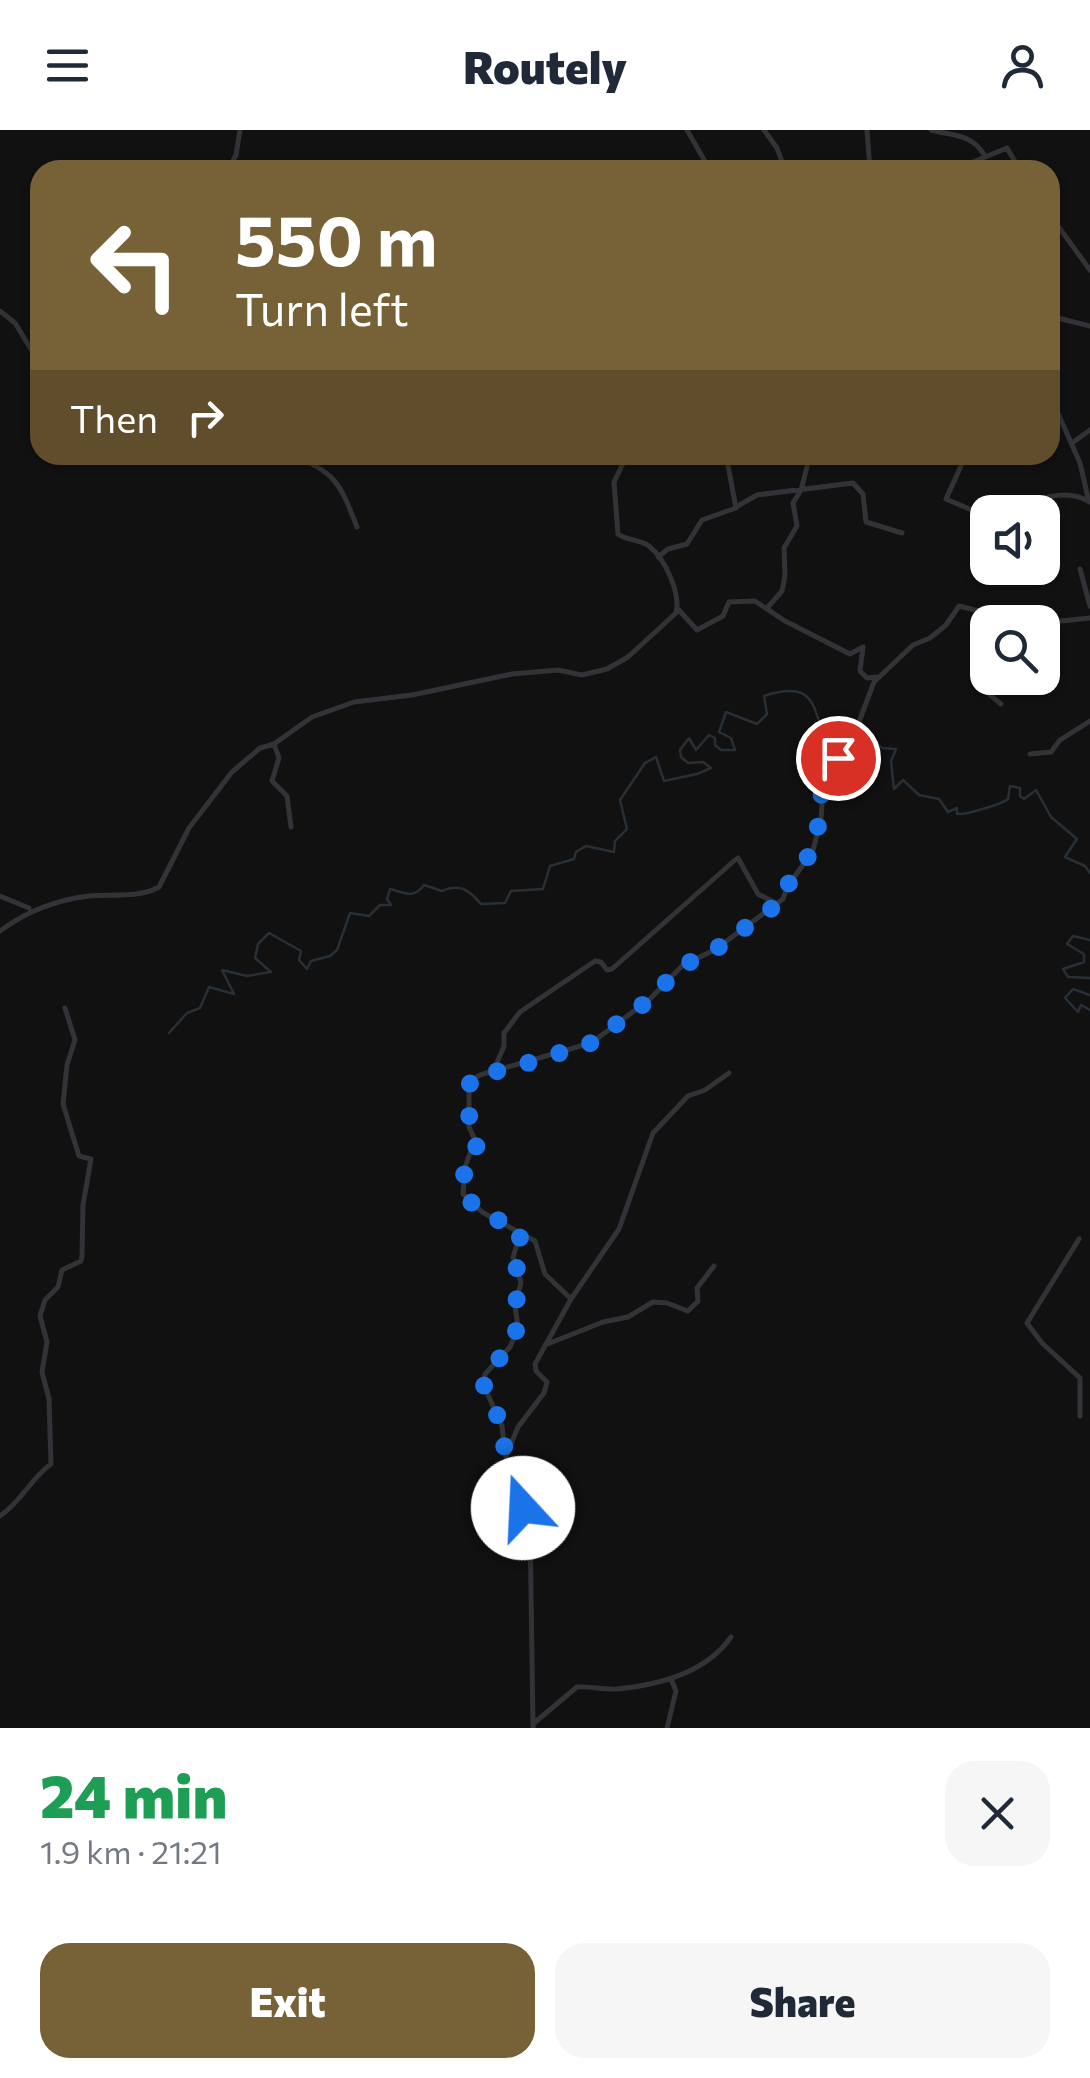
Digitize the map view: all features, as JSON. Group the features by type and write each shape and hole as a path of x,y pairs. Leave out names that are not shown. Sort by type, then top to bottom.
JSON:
{"street":[{"path":"234,160 240,130"},
{"path":"687,130 704,160"},
{"path":"764,130 781,160"},
{"path":"867,130 869,160"},
{"path":"931,130 967,138 980,147 984,156"},
{"path":"977,160 1008,148 1015,160"},
{"path":"1060,229 1090,270"},
{"path":"0,311 15,322 30,347"},
{"path":"1060,318 1090,326"},
{"path":"1060,418 1089,500"},
{"path":"1071,443 1090,430"},
{"path":"314,465 338,481 357,527"},
{"path":"622,465 614,482 616,530 620,537 649,546 670,575 678,609 698,630 723,616 724,608 731,602 752,600 850,654 863,648 860,672 867,678 878,677"},
{"path":"728,465 736,506"},
{"path":"773,610 782,591 784,548 796,530 793,503 807,465"},
{"path":"960,466 946,500 970,510"},
{"path":"658,558 668,549 686,544 702,520 756,496 853,482 862,494 866,522 902,533"},
{"path":"1060,496 1089,500"},
{"path":"1080,569 1090,606"},
{"path":"571,1299 546,1276 536,1243 466,1200 462,1191 467,1159 477,1146 469,1127 469,1082 591,1043 649,1000 682,966 716,949 783,900 787,886 812,851 824,781 856,730 878,677 899,661 912,644 930,638 946,625 960,606 970,609"},
{"path":"0,930 32,909 88,896 143,893 160,886 189,828 232,772 260,748 274,744 312,717 354,702 412,695 512,674 558,670 582,675 613,667 678,609"},
{"path":"1060,621 1090,618"},
{"path":"991,695 1002,704"},
{"path":"1030,754 1051,752 1060,740 1090,720"},
{"path":"274,744 279,758 272,781 287,796 291,827"},
{"path":"493,1072 504,1046 504,1033 520,1012 595,961 612,970 738,858 758,894 776,903"},
{"path":"0,896 32,909"},
{"path":"0,1516 17,1504 39,1472 51,1464 49,1398 42,1372 47,1342 40,1316 45,1300 58,1286 62,1270 82,1258 83,1205 90,1159 79,1156 62,1104 74,1040 65,1008"},
{"path":"506,1456 518,1427 546,1388 547,1382 534,1366 571,1299 620,1229 651,1136 688,1096 705,1090 729,1073"},
{"path":"522,1232 513,1256 521,1282 515,1306 518,1326 510,1346 486,1374 484,1386 502,1426 506,1456 529,1517 534,1725"},
{"path":"1080,1239 1027,1324 1078,1376 1080,1416"},
{"path":"544,1345 603,1322 628,1317 649,1303 667,1303 688,1311 698,1301 698,1286 714,1266"},
{"path":"534,1725 577,1688 614,1689 671,1679 714,1655 731,1637"},
{"path":"667,1728 676,1688 671,1679"}],"waterway":[{"path":"169,1033 187,1013 200,1008 209,987 234,994 222,970 247,976 271,972 255,958 258,944 269,933 301,951 299,960 307,969 311,961 337,950 350,913 369,916 380,905 391,905 387,899 390,889 409,894 424,885 442,891 459,888 481,904 505,903 511,891 543,889 550,866 574,859 576,852 586,846 614,852 615,841 627,829 620,800 645,763 656,757 664,781 711,768 703,762 688,763 680,750 689,738 696,750 709,735 721,750 735,750 731,738 719,732 726,712 757,724 767,714 764,696 784,691 807,696 825,740 832,753 837,753"},
{"path":"845,753 871,740 882,748 896,749 891,761 894,789 903,780 919,795 939,799 948,812 957,808 957,814 1008,799 1010,786 1020,788 1024,799 1036,790 1051,817 1077,839 1065,857 1085,866 1090,873"},
{"path":"1090,940 1073,936 1067,944 1084,954 1084,962 1063,969 1068,977 1090,978"},
{"path":"1090,995 1073,989 1065,998 1078,1012 1081,1005 1090,1010"}],"route":[{"path":"523,1508 506,1462 502,1426 484,1386 486,1374 510,1346 518,1326 515,1306 521,1282 513,1256 522,1232 482,1212 462,1194 466,1163 472,1148 477,1146 469,1127 470,1080 591,1043 649,1000 682,966 716,949 783,900 787,886 812,851 818,835 822,787 838,758"}]}
